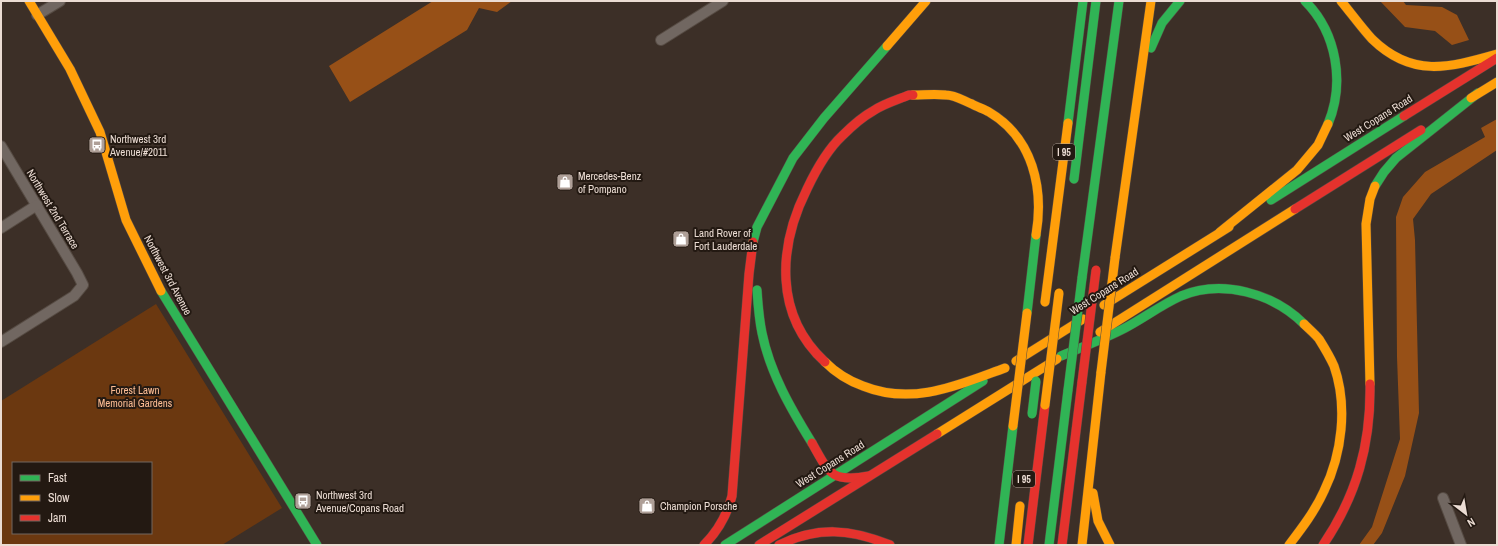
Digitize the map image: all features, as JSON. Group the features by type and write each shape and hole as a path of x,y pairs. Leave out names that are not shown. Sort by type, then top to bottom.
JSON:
{"main road":[{"name":"Northwest 3rd Avenue","path":"29,1 70,69 100,132 126,220 146,263 164,297 317,545"},
{"path":"704,545 715,534 723,521 732,496 752,247 760,221 793,158 812,133 926,1"},
{"name":"I 95","path":"1045,306 1083,1"},
{"path":"1072,191 1096,1"},
{"path":"1049,545 1082,278 1119,1"},
{"path":"1082,545 1092,447 1115,258 1151,1"},
{"path":"1140,83 1160,25 1180,1"},
{"path":"1220,232 1299,169 1319,144 1329,124 1334,108 1337,89 1334,52 1321,19 1305,1"},
{"path":"1342,1 1376,42 1390,53 1410,63 1424,66 1446,67 1497,54"},
{"name":"West Copans Road","path":"725,545 1497,58"},
{"path":"759,545 1497,82"},
{"path":"999,545 1039,217 1039,197 1036,178 1030,160 1011,130 998,118 974,103 956,97 937,94 919,94 891,100 873,109 858,120 835,143 814,173 803,195 791,231 786,255 786,289 791,310 804,337 822,360 842,376 864,387 893,394 911,395 934,392 1005,368"},
{"path":"1322,545 1338,520 1350,496 1360,468 1367,438 1370,412 1370,384 1366,234 1367,217 1372,192 1385,170 1396,158 1478,94"},
{"path":"778,186 764,230 758,262 758,309 764,341 773,372 786,400 827,467 835,476 849,480 869,476"},
{"path":"1062,545 1096,266"},
{"path":"1028,545 1060,289"},
{"path":"1061,356 1127,327 1169,301 1188,293 1198,291 1220,289 1251,293 1270,300 1296,316 1318,337 1328,354 1340,385 1342,417 1337,454 1329,479 1313,513 1289,545"},
{"path":"1031,418 1042,332"},
{"path":"1092,447 1094,499 1098,522 1110,545"},
{"name":"I 95","path":"1016,545 1021,499"},
{"path":"779,545 799,536 831,531 865,535 890,545"}],"street":[{"path":"37,15 60,1"},
{"path":"660,40 723,1"},
{"name":"Northwest 2nd Terrace","path":"1,146 77,273 83,286 74,296 1,342"},
{"path":"1,228 37,205"},
{"path":"1443,498 1460,545"}],"green space":[{"name":"Forest Lawn Memorial Gardens","path":"156,304 282,508 222,545 1,545 1,401"}],"shaded area":[{"path":"433,1 512,1 497,12 479,8 467,30 350,102 329,66"},
{"path":"1380,1 1403,1 1406,5 1442,7 1457,15 1469,40 1452,45 1435,31 1405,27"},
{"path":"1497,119 1497,150 1431,194 1413,219 1415,240 1419,413 1405,476 1382,533 1373,545 1359,545 1372,527 1400,439 1397,357 1396,217 1403,197 1425,172 1485,137 1481,128"}],"traffic: fast":[{"path":"1068,123 1083,1"},
{"path":"1074,179 1096,1"},
{"path":"1082,278 1119,1"},
{"path":"1151,48 1162,23 1180,1"},
{"path":"1305,1 1316,14 1324,28 1331,43 1335,59 1337,76 1336,92 1328,124"},
{"path":"753,242 757,227 793,158 824,118 887,46"},
{"path":"1375,186 1396,158 1478,93"},
{"path":"1271,200 1404,116"},
{"path":"1027,313 1036,235"},
{"path":"1068,390 1082,278"},
{"path":"1061,356 1117,332 1166,303 1197,291 1230,289 1246,292 1277,304 1304,324"},
{"path":"757,290 761,328 770,362 789,404 812,443"},
{"path":"161,291 317,545"},
{"path":"725,545 983,381"},
{"path":"1032,414 1036,381"},
{"path":"1049,545 1068,390"},
{"path":"999,545 1013,426"}],"traffic: slow":[{"path":"29,1 70,69 100,132 126,220 161,291"},
{"path":"887,46 926,1"},
{"path":"1115,258 1151,1"},
{"path":"1341,1 1372,39 1387,51 1402,60 1416,65 1446,66 1497,54"},
{"path":"1471,98 1497,82"},
{"path":"913,95 949,95 956,97 989,112 1004,123 1016,136 1025,150 1032,166 1036,182 1038,200 1036,235"},
{"path":"1045,302 1068,123"},
{"path":"1220,232 1297,170 1318,145 1328,124"},
{"path":"1370,384 1366,224 1370,199 1375,186"},
{"path":"1100,332 1295,209"},
{"path":"1104,305 1229,227"},
{"path":"1101,372 1115,258"},
{"path":"1045,405 1059,293"},
{"path":"1013,426 1027,313"},
{"path":"1016,361 1083,319"},
{"path":"1289,545 1303,526 1324,491 1335,461 1341,430 1341,397 1334,366 1319,339 1304,324"},
{"path":"937,434 1057,359"},
{"path":"825,362 838,373 858,384 882,392 900,394 918,394 935,391 970,381 1005,368"},
{"path":"1082,545 1101,372"},
{"path":"1093,493 1098,521 1110,545"},
{"path":"1016,545 1020,506"}],"traffic: jam":[{"path":"1404,116 1497,58"},
{"path":"825,362 808,343 797,323 789,302 786,280 787,257 790,234 797,211 818,168 831,148 842,136 869,113 886,104 909,95 913,95"},
{"path":"1295,209 1421,130"},
{"path":"704,545 714,534 721,522 732,496 749,274 753,242"},
{"path":"1082,382 1096,270"},
{"path":"1062,545 1082,382"},
{"path":"1323,545 1345,507 1360,468 1368,427 1370,384"},
{"path":"1028,545 1045,405"},
{"path":"759,545 937,434"},
{"path":"812,443 827,468 839,477 856,478 869,476"},
{"path":"779,545 793,539 821,532 848,533 890,545"}],"place":[{"name":"Northwest 3rd Avenue/#2011","path":"97,145"},
{"name":"Mercedes-Benz of Pompano","path":"565,182"},
{"name":"Land Rover of Fort Lauderdale","path":"681,239"},
{"name":"Northwest 3rd Avenue/Copans Road","path":"303,501"},
{"name":"Champion Porsche","path":"647,506"}]}
